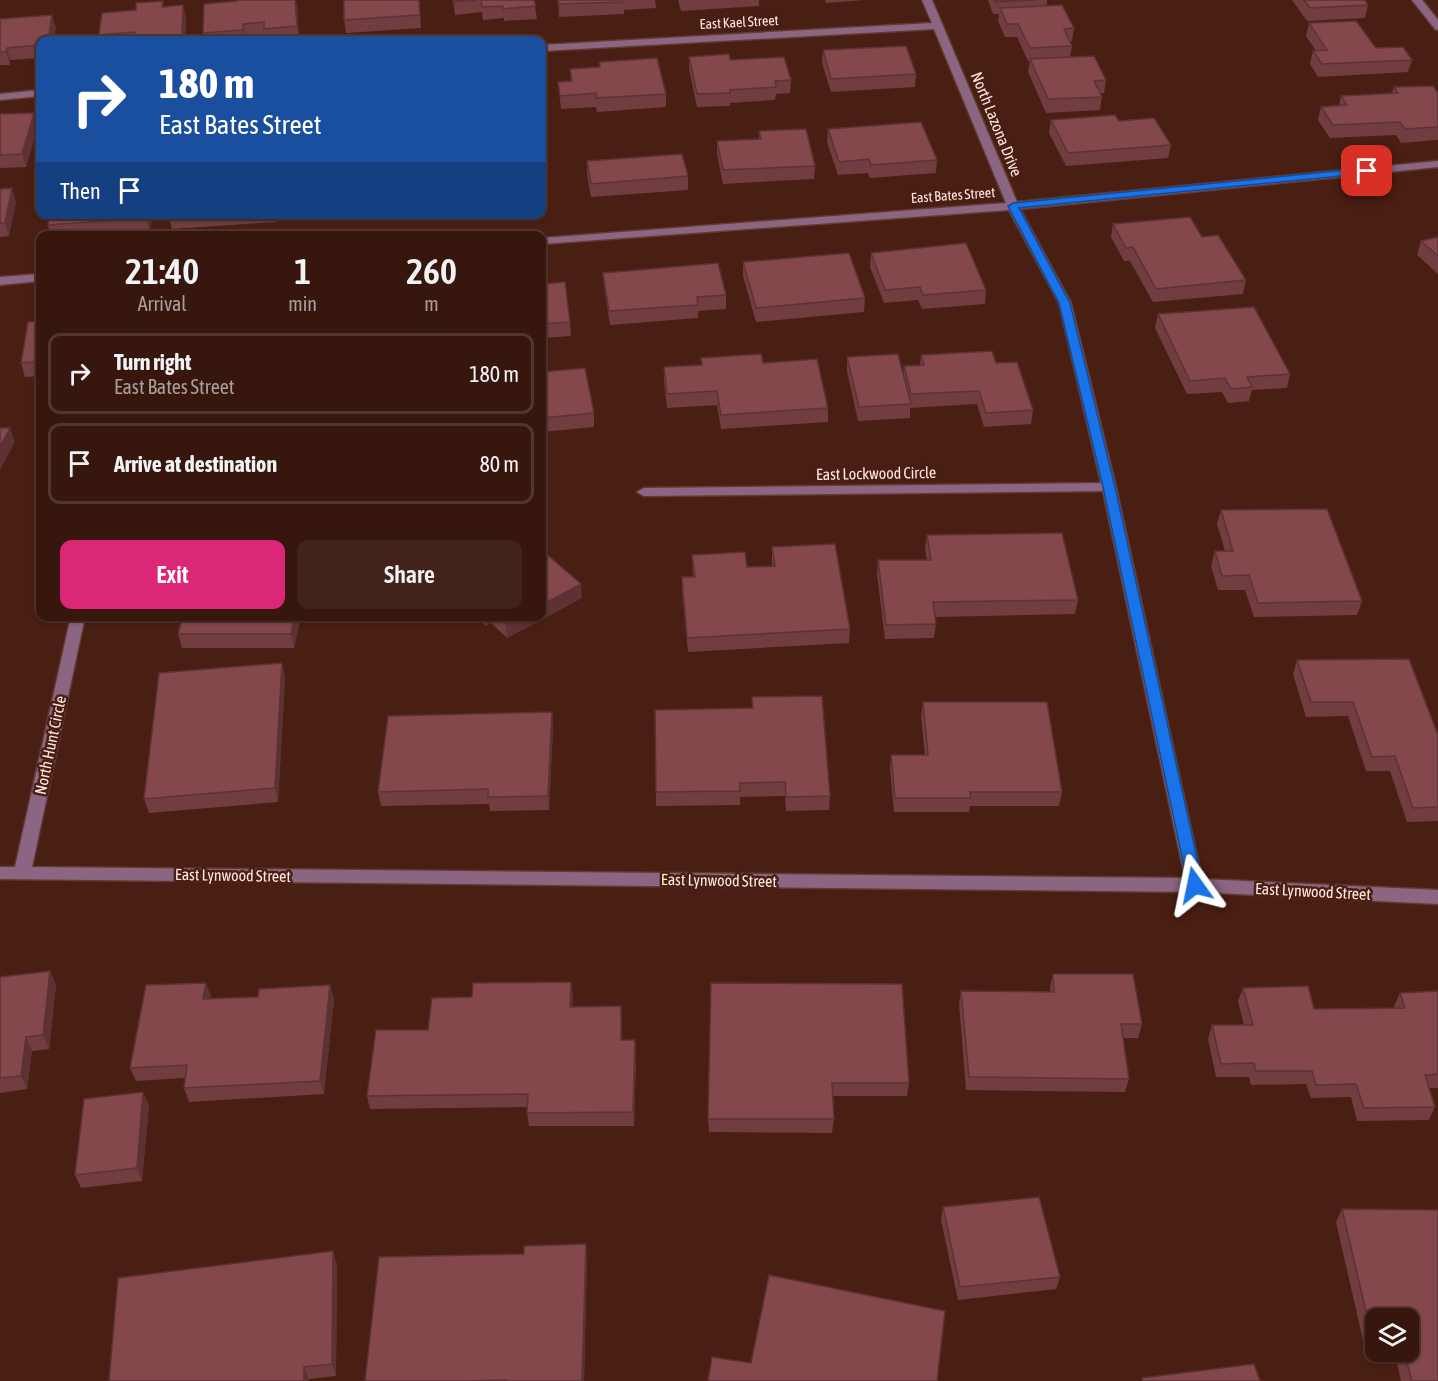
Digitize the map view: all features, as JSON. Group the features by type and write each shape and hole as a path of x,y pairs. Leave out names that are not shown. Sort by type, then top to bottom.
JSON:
{"street":[{"name":"North Lazona Drive","path":"927,0 1013,206 1065,303 1109,487 1195,885"},
{"path":"1417,0 1438,27"},
{"name":"East Kael Street","path":"546,48 938,26"},
{"path":"0,97 36,93"},
{"name":"East Bates Street","path":"546,241 1013,206 1438,164"},
{"path":"0,281 36,278"},
{"name":"East Lockwood Circle","path":"644,492 1109,487"},
{"name":"North Hunt Circle","path":"22,873 77,621"},
{"name":"East Lynwood Street","path":"0,873 1195,885 1438,897"}],"building":[{"path":"237,0 295,0 297,26 264,29 264,22 243,24 243,30 203,33 204,4"},
{"path":"344,0 419,0 420,15 344,20"},
{"path":"453,0 477,0 453,2"},
{"path":"481,0 534,0 536,6 503,9 503,6 482,7"},
{"path":"558,0 623,0 624,2 558,4"},
{"path":"994,0 1035,0 995,2"},
{"path":"1304,0 1365,0 1368,5 1310,8"},
{"path":"163,1 162,7 183,5 182,36 134,36 135,32 99,35 102,13 136,10 136,3"},
{"path":"1062,5 1074,28 1064,29 1072,46 1030,48 1018,24 1007,24 1000,8"},
{"path":"52,15 49,36 36,36 36,45 7,48 6,52 0,52 0,19"},
{"path":"1356,21 1376,48 1403,47 1412,60 1322,64 1313,51 1327,50 1309,23"},
{"path":"906,46 916,74 831,79 823,50"},
{"path":"729,54 730,60 784,57 791,80 775,81 776,87 730,90 730,93 697,94 689,57"},
{"path":"1094,56 1106,80 1094,81 1102,97 1048,99 1030,59"},
{"path":"657,58 666,94 597,98 596,93 560,96 558,82 572,81 570,69 600,67 599,62"},
{"path":"1433,86 1438,93 1438,127 1405,129 1400,122 1333,125 1321,107 1347,105 1341,96 1398,93 1394,87"},
{"path":"34,113 22,154 0,155 0,114"},
{"path":"1115,115 1119,121 1154,118 1171,145 1068,153 1051,120"},
{"path":"921,122 937,160 871,165 869,159 839,162 828,129"},
{"path":"806,129 815,166 723,170 717,141 761,139 759,131"},
{"path":"682,154 688,176 591,184 587,161"},
{"path":"12,188 5,223 0,223 0,189"},
{"path":"1190,217 1202,237 1218,235 1246,280 1156,289 1133,247 1126,248 1113,224"},
{"path":"49,219 132,219 48,225"},
{"path":"1438,237 1438,256 1421,241"},
{"path":"966,243 986,290 923,295 920,287 885,290 871,253"},
{"path":"849,253 865,298 756,308 743,262"},
{"path":"718,263 726,295 697,297 698,305 609,311 603,273"},
{"path":"565,282 570,322 546,324 546,284"},
{"path":"1254,307 1290,374 1247,377 1252,387 1231,389 1225,378 1190,381 1158,314"},
{"path":"36,321 36,361 21,363 28,322"},
{"path":"992,351 996,363 1017,362 1033,410 986,413 979,391 911,394 904,366 924,365 921,355"},
{"path":"761,354 763,363 817,359 828,408 721,415 717,391 667,394 664,367 702,365 701,358"},
{"path":"898,354 911,404 859,407 847,357"},
{"path":"585,368 594,413 546,418 546,372"},
{"path":"0,428 10,428 0,447"},
{"path":"1327,509 1362,601 1258,603 1249,575 1222,576 1215,551 1233,551 1221,510"},
{"path":"1062,533 1078,600 933,602 936,624 886,625 878,560 931,560 927,535"},
{"path":"835,544 850,629 687,638 682,577 695,577 692,555 745,552 747,567 775,566 772,547"},
{"path":"546,553 581,584 546,603"},
{"path":"182,621 294,621 291,634 178,634"},
{"path":"1409,659 1438,735 1438,807 1413,808 1395,756 1372,757 1353,702 1311,702 1297,660"},
{"path":"282,663 275,788 144,799 159,673"},
{"path":"822,696 830,796 786,797 785,782 740,783 740,791 656,792 655,710 753,708 752,697"},
{"path":"923,702 1047,702 1062,792 970,792 971,798 895,798 891,755 928,755"},
{"path":"552,712 548,796 488,797 488,789 378,792 388,716"},
{"path":"50,971 43,1035 26,1037 21,1076 0,1078 0,977"},
{"path":"1053,974 1133,974 1142,1024 1121,1024 1129,1079 969,1077 961,991 1054,992"},
{"path":"571,982 570,1007 621,1006 621,1040 635,1040 633,1112 527,1113 528,1094 367,1096 376,1030 428,1030 432,998 472,997 473,983"},
{"path":"206,983 203,999 258,997 259,989 330,985 320,1081 184,1088 187,1065 130,1068 146,985"},
{"path":"711,983 902,984 909,1083 832,1083 834,1119 708,1119"},
{"path":"1308,986 1314,1009 1405,1008 1400,993 1438,991 1438,1074 1425,1075 1435,1107 1364,1108 1356,1084 1316,1085 1312,1071 1256,1071 1254,1063 1221,1064 1212,1025 1253,1025 1243,988"},
{"path":"143,1092 137,1168 75,1175 84,1099"},
{"path":"1039,1197 1060,1277 960,1287 943,1207"},
{"path":"1342,1209 1438,1210 1438,1381 1412,1381 1407,1362 1419,1362 1419,1308 1365,1308"},
{"path":"586,1244 582,1381 365,1381 379,1257 524,1254 524,1246"},
{"path":"333,1251 332,1364 304,1367 304,1381 109,1381 118,1278"},
{"path":"769,1275 945,1311 937,1381 708,1381 712,1357 751,1363"},
{"path":"1254,1364 1260,1381 1143,1381 1142,1378"}],"route":[{"path":"1195,885 1109,487 1065,303 1013,206 1367,171"}]}
